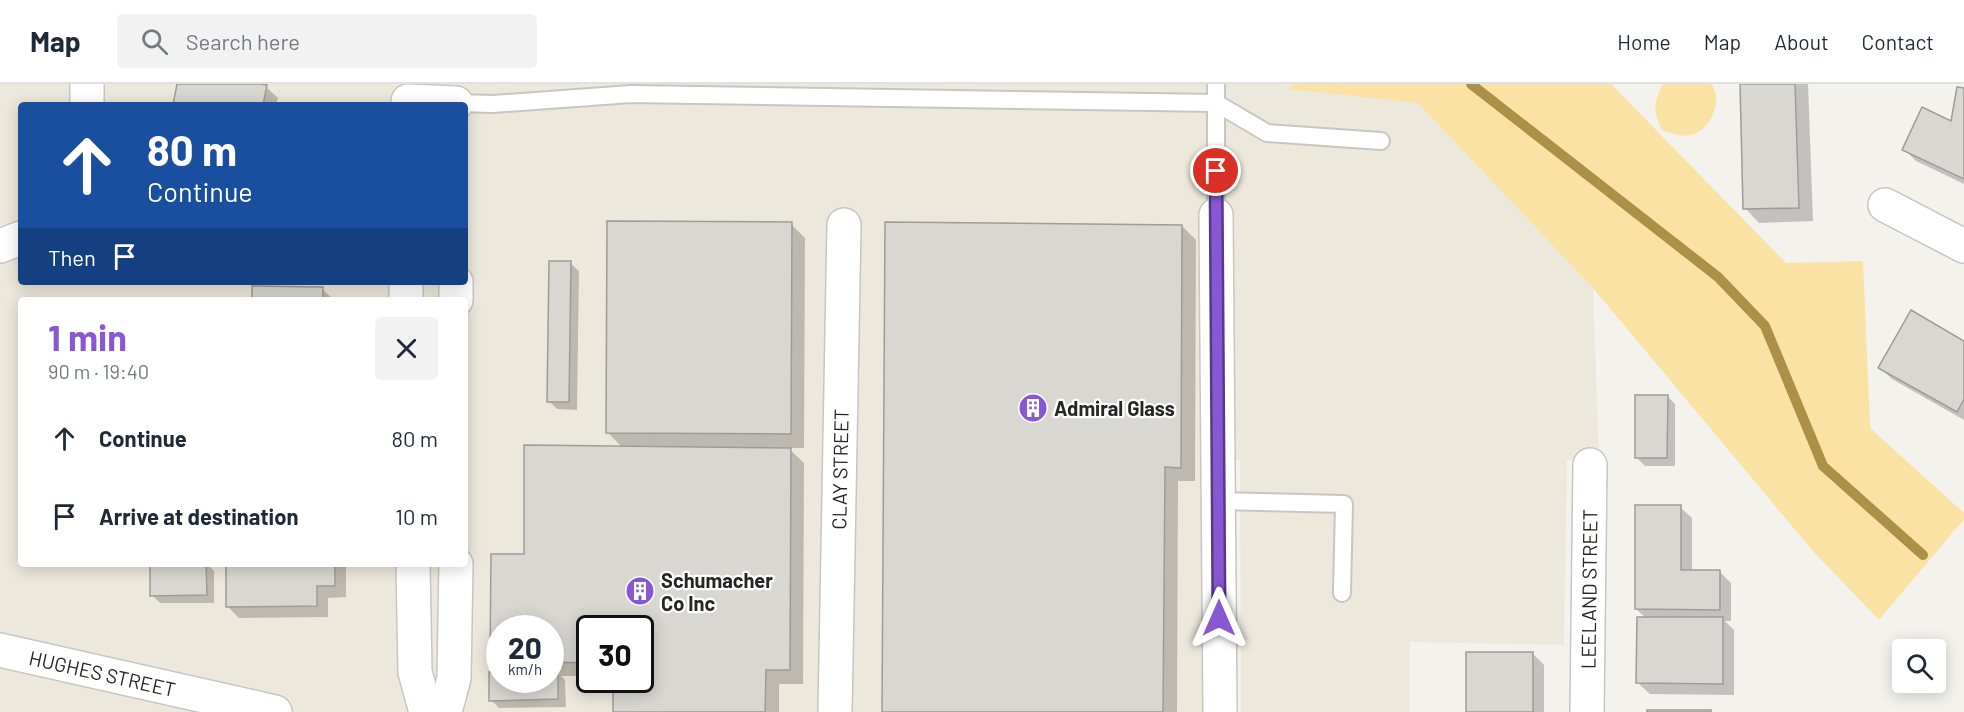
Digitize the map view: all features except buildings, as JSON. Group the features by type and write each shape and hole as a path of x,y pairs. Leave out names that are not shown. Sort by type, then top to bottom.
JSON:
{"street":[{"path":"87,84 87,102"},
{"path":"408,97 456,97"},
{"path":"1885,205 1964,246"},
{"path":"1216,215 1220,712"},
{"name":"CLAY STREET","path":"835,712 844,225"},
{"path":"0,246 18,239"},
{"name":"LEELAND STREET","path":"1587,712 1590,465"},
{"path":"412,567 415,672 426,712"},
{"path":"445,712 454,678 456,567"},
{"name":"HUGHES STREET","path":"0,650 274,712"}],"lane":[{"path":"1216,84 1216,215"},
{"path":"456,97 493,104 631,89 1216,103 1267,133 1381,141"},
{"path":"1218,501 1344,504 1342,593"}],"shaded area":[{"path":"0,84 1293,84 1290,89 1418,103 1593,288 1599,460 1567,460 1564,645 1410,642 1410,712 1241,712 1240,460 1206,459 1205,712 0,712"},
{"path":"1293,84 1611,84 1786,263 1863,261 1870,428 1964,513 1964,519 1879,620 1812,550 1593,288 1418,103 1289,89"},
{"path":"1663,84 1711,84 1715,91 1715,106 1704,128 1691,135 1662,130 1655,107"}],"waterway":[{"path":"1471,84 1718,277 1765,326 1823,466 1923,555"}],"place":[{"name":"Admiral Glass","path":"1033,408"},
{"name":"Schumacher Co Inc","path":"640,591"}],"route":[{"path":"1216,171 1219,618"}]}
